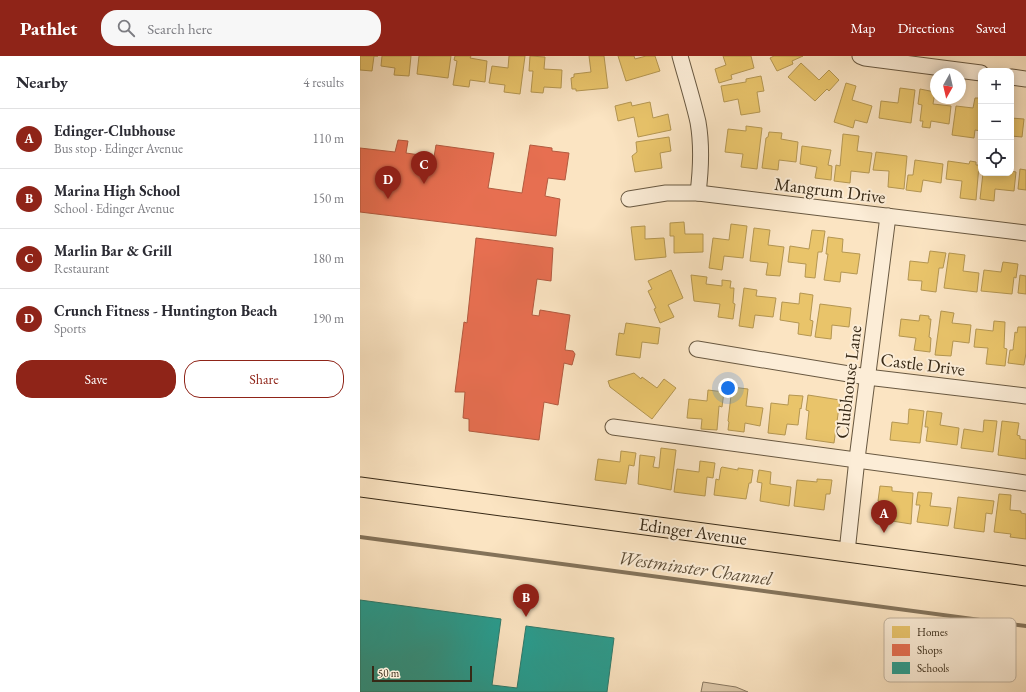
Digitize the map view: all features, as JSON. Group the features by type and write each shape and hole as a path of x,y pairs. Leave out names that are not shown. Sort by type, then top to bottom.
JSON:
{"main road":[{"name":"Edinger Avenue","path":"360,487 1026,576"}],"street":[{"path":"680,56 698,127 701,159 698,193"},
{"path":"860,56 865,58 978,73"},
{"path":"1014,77 1026,79"},
{"name":"Mangrum Drive","path":"629,199 666,193 698,193 1026,233"},
{"name":"Clubhouse Lane","path":"847,552 867,377 888,216"},
{"name":"Castle Drive","path":"696,349 867,377 1026,396"},
{"path":"613,427 1026,483"}],"shaded area":[{"path":"703,682 736,687 748,692 701,692"}],"building: Homes":[{"path":"360,56 374,56 372,71 360,70"},
{"path":"382,56 411,56 409,76 394,75 395,68 381,66"},
{"path":"419,56 451,56 448,78 417,74"},
{"path":"455,56 471,56 470,58 487,61 485,82 470,80 469,87 453,85 457,61 454,60"},
{"path":"509,56 525,56 520,94 504,92 505,85 489,83 492,66 508,68"},
{"path":"530,56 545,57 544,69 562,70 561,88 544,87 543,93 531,92 533,71 529,71"},
{"path":"589,56 604,56 608,88 576,91 576,89 572,89 571,78 574,77 574,74 591,72"},
{"path":"618,56 634,56 635,59 646,56 655,56 660,71 626,81"},
{"path":"723,56 751,56 754,68 731,75 732,79 719,83 715,69 726,65"},
{"path":"774,56 803,56 792,61 793,64 777,71 770,58"},
{"path":"801,63 819,80 829,70 839,80 829,91 827,89 815,101 788,77"},
{"path":"761,76 764,91 757,92 760,112 741,115 738,99 724,102 721,86 746,82 746,79"},
{"path":"846,83 856,86 852,100 872,106 867,123 855,120 853,128 834,122"},
{"path":"900,88 915,90 911,123 879,118 881,101 898,103"},
{"path":"920,89 930,91 930,104 951,106 949,124 931,121 930,128 922,127 923,121 920,121 922,105 918,104"},
{"path":"975,98 978,98 978,130 975,130 974,138 952,135 956,106 973,108"},
{"path":"631,102 632,106 650,102 653,118 668,114 671,130 638,137 634,117 618,121 615,106"},
{"path":"1014,118 1024,119 1022,137 1014,136"},
{"path":"746,126 762,128 757,169 741,167 743,154 725,152 728,129 746,131"},
{"path":"769,132 782,133 781,139 798,142 796,162 779,160 778,170 762,168 766,138 768,137"},
{"path":"843,134 859,136 857,151 872,153 869,173 851,171 850,183 834,181 836,165 840,166"},
{"path":"669,137 671,151 660,153 662,168 635,172 632,156 637,152 636,142"},
{"path":"802,146 831,150 828,165 832,166 831,180 815,178 817,167 800,164"},
{"path":"876,152 907,156 904,189 888,187 889,171 873,170"},
{"path":"915,160 943,164 941,183 923,180 921,192 906,190 908,175 913,175"},
{"path":"948,161 969,164 970,161 976,162 976,165 978,165 978,176 976,200 960,198 962,181 946,179"},
{"path":"1020,169 1026,170 1026,190 1018,189"},
{"path":"1014,172 1016,172 1014,191 995,189 994,201 980,199 983,176 1014,176"},
{"path":"684,222 685,234 703,234 703,252 674,253 674,236 670,236 670,223"},
{"path":"731,224 747,226 743,258 724,256 722,270 709,268 713,238 729,240"},
{"path":"645,226 645,239 664,238 666,257 635,260 631,227"},
{"path":"754,228 770,230 768,245 784,247 780,276 766,275 768,263 750,261"},
{"path":"812,230 825,231 822,252 818,252 815,278 805,277 806,264 788,262 790,246 809,249"},
{"path":"828,237 843,239 842,252 860,254 857,274 841,272 840,282 824,280 828,254 826,254"},
{"path":"930,251 946,253 943,268 939,268 936,292 921,290 922,281 908,280 910,261 928,263"},
{"path":"949,253 965,255 963,271 979,273 977,292 944,288"},
{"path":"1003,262 1018,264 1016,278 1014,277 1012,294 981,291 984,270 1001,272"},
{"path":"671,270 683,298 668,305 674,317 660,323 654,309 656,308 648,291 652,289 648,281"},
{"path":"691,275 707,277 706,284 722,286 722,280 731,281 730,288 734,288 733,303 735,304 733,319 718,317 720,304 694,301"},
{"path":"1020,275 1026,276 1026,294 1018,293"},
{"path":"744,288 757,290 756,296 776,298 773,317 755,315 753,328 739,326"},
{"path":"800,293 813,295 810,320 813,321 811,336 798,334 799,323 780,320 782,302 799,304"},
{"path":"820,304 851,308 849,327 832,325 831,339 815,337"},
{"path":"941,311 954,313 952,323 971,325 969,343 953,341 951,356 935,355"},
{"path":"920,315 929,316 929,319 931,319 929,337 931,338 930,352 914,350 916,338 899,336 901,319 919,321"},
{"path":"994,321 1005,322 1004,348 1007,349 1005,366 986,364 988,348 974,347 976,329 993,331"},
{"path":"626,323 660,328 658,344 642,342 640,358 616,355 619,333 624,334"},
{"path":"1018,327 1026,327 1026,353 1024,365 1008,363 1010,350 1013,350 1015,332 1017,333"},
{"path":"634,373 641,379 642,377 657,388 664,379 676,388 652,419 610,387 608,381"},
{"path":"732,387 748,389 746,406 763,408 760,426 745,423 744,432 728,430"},
{"path":"708,390 724,392 722,407 719,406 717,430 701,429 702,419 687,418 689,399 707,401"},
{"path":"789,395 803,396 798,425 787,424 785,435 768,433 771,403 788,405"},
{"path":"808,395 840,400 834,443 806,439 809,411 806,410"},
{"path":"909,409 924,411 920,443 890,440 892,422 908,424"},
{"path":"927,411 942,413 940,425 959,428 957,445 926,441 928,427 925,427"},
{"path":"984,420 997,421 993,452 961,448 964,429 983,432"},
{"path":"1002,421 1019,423 1017,435 1020,436 1020,439 1026,440 1026,459 998,455"},
{"path":"661,448 676,450 671,490 638,484 640,455 655,457 653,467 659,468"},
{"path":"621,451 636,453 634,466 629,465 626,484 595,480 598,459 620,462"},
{"path":"700,461 715,463 713,478 707,477 705,496 674,492 677,469 699,472"},
{"path":"722,467 738,470 738,468 753,470 746,499 714,495 716,479 719,480"},
{"path":"759,470 771,472 770,484 791,487 789,506 760,501 762,483 757,482"},
{"path":"817,479 832,480 830,494 826,494 824,510 794,506 797,480 817,482"},
{"path":"880,486 892,487 892,491 913,493 911,524 879,519 882,502 878,501"},
{"path":"918,492 932,493 930,506 951,508 948,526 917,522 920,505 916,505"},
{"path":"999,494 1011,495 1010,510 1021,511 1021,513 1026,514 1026,539 1010,537 1011,534 994,532"},
{"path":"958,497 994,501 992,514 986,513 984,532 954,528"}],"building: Shops":[{"path":"398,140 408,141 406,153 434,157 436,145 494,153 488,188 522,193 530,145 552,148 552,151 569,153 565,180 548,178 545,196 560,199 556,236 360,212 360,148 395,152"},
{"path":"476,238 553,248 551,281 537,279 532,315 539,316 540,310 570,315 565,350 573,351 575,354 572,365 564,363 558,405 544,402 539,440 469,431 469,419 463,418 465,392 455,392 464,322 467,323"}],"building: Schools":[{"path":"360,600 501,619 492,685 517,688 526,626 614,638 607,692 360,692"}],"waterway":[{"name":"Westminster Channel","path":"360,537 966,618"},
{"name":"Westminster Channel","path":"1016,625 1026,626"}],"place":[{"name":"Marlin Bar & Grill","path":"424,184"},
{"name":"Crunch Fitness - Huntington Beach","path":"388,199"},
{"name":"Edinger-Clubhouse","path":"884,533"},
{"name":"Marina High School","path":"526,617"}]}
